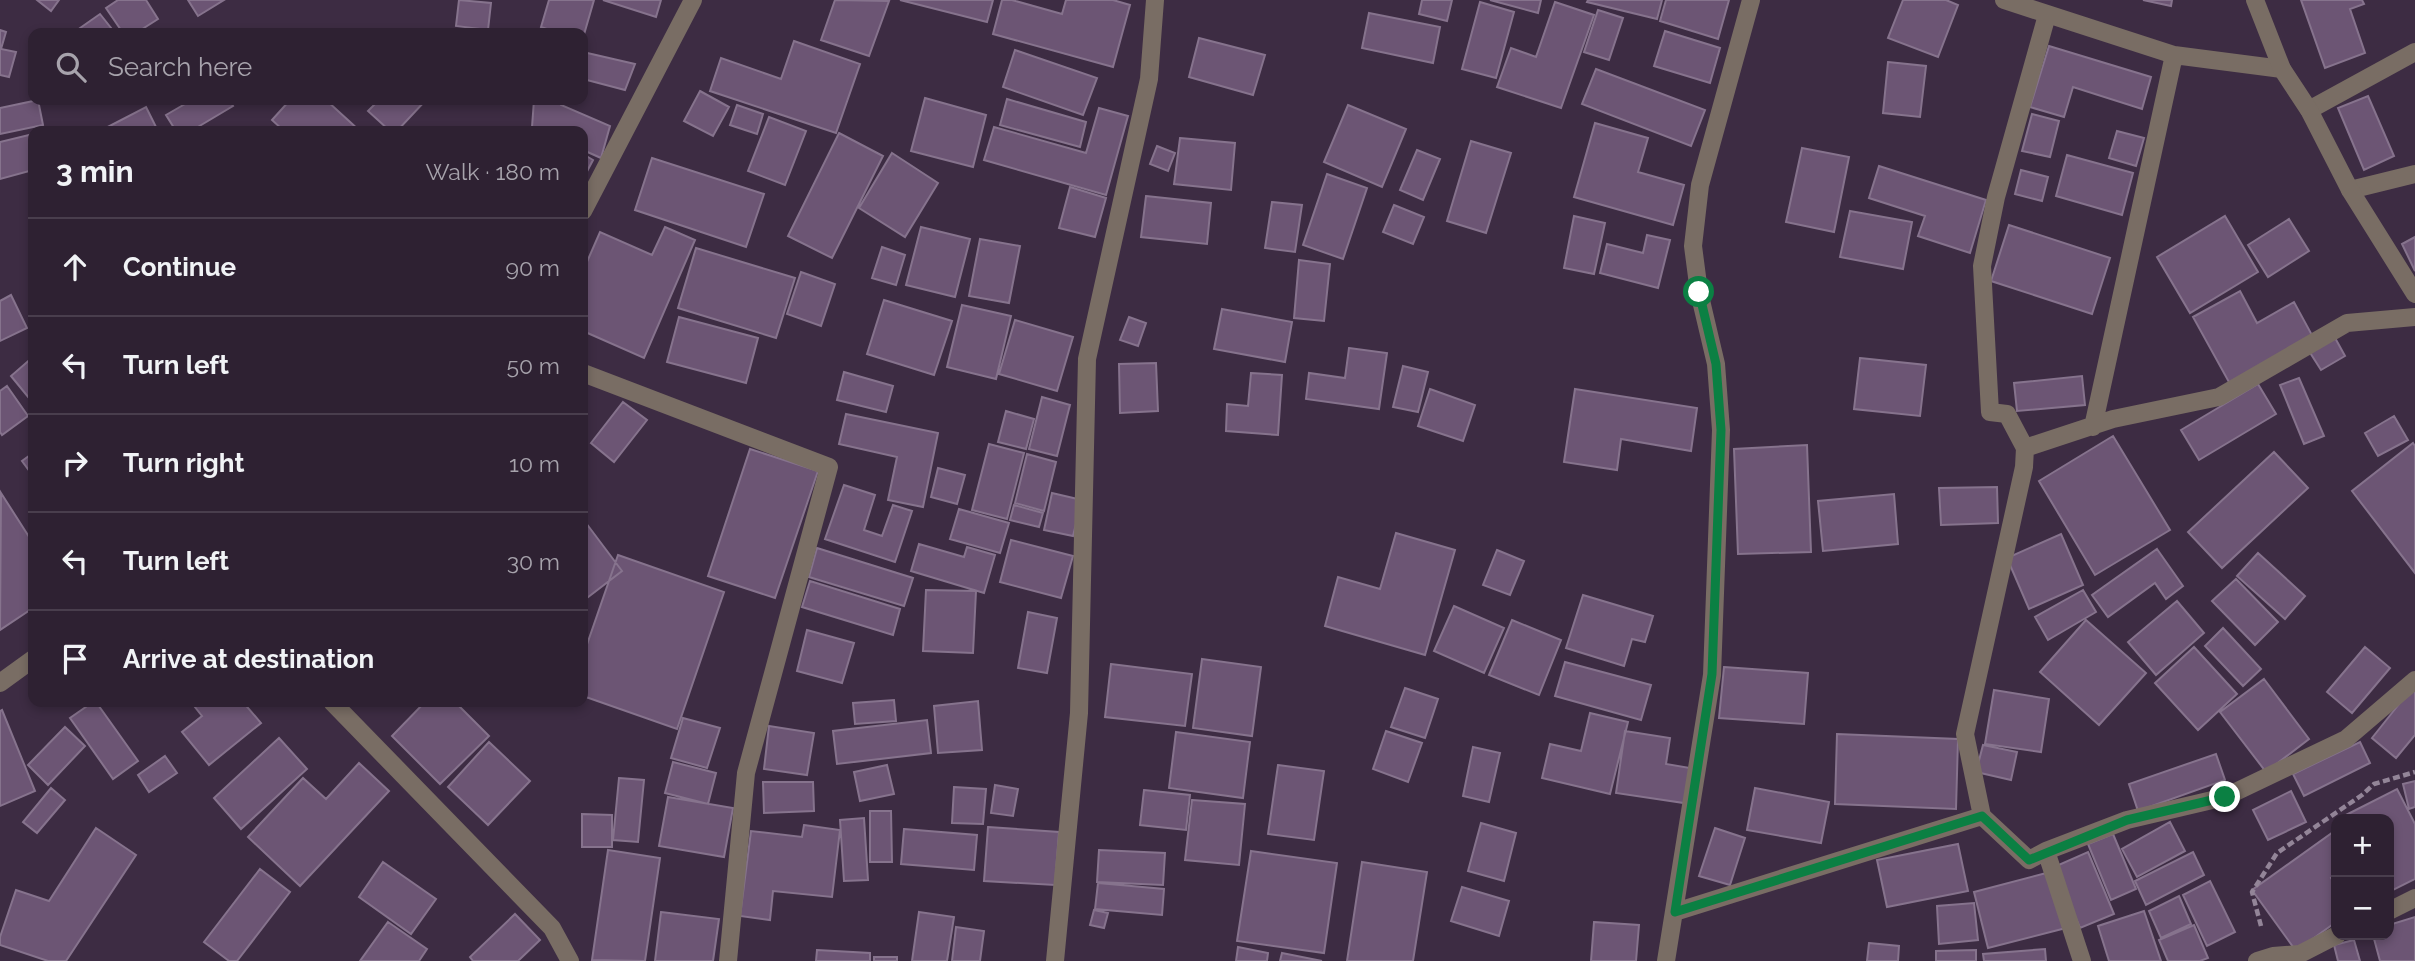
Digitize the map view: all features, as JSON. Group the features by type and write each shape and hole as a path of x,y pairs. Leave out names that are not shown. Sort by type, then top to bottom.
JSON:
{"street":[{"path":"588,201 693,0"},
{"path":"1055,961 1079,713 1087,359 1149,79 1155,0"},
{"path":"1666,961 1712,674 1721,430 1716,364 1699,292 1693,246 1700,185 1751,0"},
{"path":"2004,0 2174,55 2281,69"},
{"path":"2255,0 2281,69 2309,110 2350,190 2415,294"},
{"path":"2047,15 1996,197 1982,266 1990,412 2007,414 2025,448 2024,467 1965,734 1982,816 2029,860 2127,820 2225,797 2346,739 2415,680"},
{"path":"2309,110 2415,52"},
{"path":"2093,427 2174,55"},
{"path":"2350,190 2415,174"},
{"path":"2025,448 2113,419 2219,397 2347,323 2415,317"},
{"path":"588,375 829,467 746,773 728,961"},
{"path":"0,683 28,663"},
{"path":"337,707 552,928 570,961"},
{"path":"1675,912 1982,816"},
{"path":"2046,851 2082,961"},
{"path":"2394,908 2415,898"},
{"path":"2265,959 2300,954 2331,938"}],"path":[{"path":"2265,959 2252,892 2277,853 2374,784 2415,772"}],"building":[{"path":"37,0 59,0 51,11"},
{"path":"118,0 146,0 158,19 144,28 120,28 106,8"},
{"path":"188,0 224,0 198,16"},
{"path":"459,0 491,3 488,28 456,26"},
{"path":"549,0 594,0 586,28 541,27"},
{"path":"603,0 661,0 656,17"},
{"path":"835,0 889,1 869,56 821,40"},
{"path":"900,0 993,0 987,22"},
{"path":"1002,0 1012,0 1062,14 1066,0 1113,0 1130,5 1113,67 993,34"},
{"path":"1422,0 1452,0 1447,21 1419,14"},
{"path":"1490,0 1541,0 1538,13"},
{"path":"1662,0 1657,19 1587,2"},
{"path":"1666,0 1729,0 1718,39 1660,21"},
{"path":"1903,0 1946,0 1958,5 1938,57 1888,38"},
{"path":"2143,0 2172,0 2171,6"},
{"path":"2301,0 2362,0 2364,4 2350,9 2365,53 2325,68"},
{"path":"1480,2 1514,12 1496,78 1462,69"},
{"path":"1555,2 1594,15 1561,108 1497,87 1511,48 1536,57"},
{"path":"1598,10 1623,18 1609,60 1584,52"},
{"path":"1369,13 1440,27 1433,63 1362,48"},
{"path":"100,14 111,28 80,28"},
{"path":"0,30 6,32 1,49 16,52 9,77 0,75"},
{"path":"1665,31 1720,48 1710,83 1654,66"},
{"path":"1199,38 1265,55 1253,95 1189,77"},
{"path":"794,41 860,64 836,133 710,91 721,58 781,79"},
{"path":"2049,46 2151,77 2142,109 2073,87 2064,117 2030,107"},
{"path":"1015,50 1097,78 1083,115 1003,87"},
{"path":"588,53 635,64 625,90 588,80"},
{"path":"1888,62 1926,66 1920,117 1883,113"},
{"path":"1596,69 1705,110 1691,146 1582,104"},
{"path":"700,91 729,107 713,136 684,121"},
{"path":"2368,96 2394,156 2364,170 2338,108"},
{"path":"925,98 986,115 973,167 911,151"},
{"path":"1007,99 1086,122 1080,147 1000,125"},
{"path":"28,102 28,105 39,105 43,125 0,134 0,108"},
{"path":"183,105 233,106 199,126 173,126 166,115"},
{"path":"286,105 331,105 355,126 279,126 272,120"},
{"path":"374,105 421,105 402,126 384,126 368,111"},
{"path":"534,105 561,105 610,126 601,158 588,152 588,126 532,126"},
{"path":"737,105 763,114 757,134 730,125"},
{"path":"1348,105 1406,129 1382,187 1324,162"},
{"path":"146,107 156,126 110,126"},
{"path":"1099,108 1128,116 1106,195 984,160 994,127 1086,153"},
{"path":"2032,114 2059,121 2050,157 2022,151"},
{"path":"769,117 806,131 785,185 748,171"},
{"path":"1595,123 1648,138 1638,172 1684,185 1673,225 1574,197"},
{"path":"2117,131 2144,138 2136,166 2109,158"},
{"path":"839,133 883,156 832,258 788,236"},
{"path":"28,135 28,171 0,179 0,142"},
{"path":"1180,138 1235,143 1231,190 1174,184"},
{"path":"1471,141 1511,153 1486,233 1447,221"},
{"path":"1157,146 1175,153 1168,171 1150,164"},
{"path":"1802,148 1849,157 1834,232 1786,222"},
{"path":"1417,150 1440,159 1423,200 1400,190"},
{"path":"892,153 938,183 905,237 859,208"},
{"path":"2067,155 2133,173 2122,215 2056,196"},
{"path":"588,157 593,160 588,170"},
{"path":"652,158 764,194 746,247 635,210"},
{"path":"1879,166 1986,200 1970,253 1918,236 1925,216 1869,198"},
{"path":"2021,170 2048,177 2042,201 2015,194"},
{"path":"1327,174 1367,188 1343,259 1303,245"},
{"path":"1070,187 1106,198 1095,237 1059,228"},
{"path":"1146,196 1211,203 1207,244 1141,237"},
{"path":"1272,202 1302,205 1295,252 1265,248"},
{"path":"1394,205 1424,217 1413,244 1383,232"},
{"path":"1850,211 1912,222 1903,269 1840,257"},
{"path":"1574,216 1605,223 1594,274 1564,268"},
{"path":"2225,216 2258,272 2190,313 2157,257"},
{"path":"2289,219 2309,251 2268,277 2248,245"},
{"path":"2009,225 2110,258 2092,314 1991,281"},
{"path":"665,227 695,240 644,358 588,333 588,260 600,232 652,255"},
{"path":"921,227 970,239 955,297 906,285"},
{"path":"1647,235 1670,240 1658,288 1600,273 1607,244 1643,253"},
{"path":"2415,237 2415,271 2402,244"},
{"path":"980,239 1020,246 1009,303 969,296"},
{"path":"882,247 905,255 896,285 872,278"},
{"path":"696,248 795,278 776,338 678,308"},
{"path":"1299,260 1330,264 1324,321 1294,318"},
{"path":"801,272 835,284 821,326 787,314"},
{"path":"2240,291 2257,323 2294,302 2313,337 2230,384 2193,317"},
{"path":"11,295 27,328 0,341 0,301"},
{"path":"884,300 952,321 934,375 867,354"},
{"path":"962,305 1011,316 996,379 947,367"},
{"path":"1222,309 1292,322 1285,362 1214,349"},
{"path":"679,317 758,338 746,383 667,362"},
{"path":"1129,317 1146,323 1138,346 1120,340"},
{"path":"1015,320 1073,337 1057,391 999,374"},
{"path":"2334,336 2345,356 2321,370 2309,351"},
{"path":"1349,348 1387,353 1379,409 1306,399 1309,373 1345,378"},
{"path":"1860,358 1926,365 1920,416 1854,409"},
{"path":"28,361 28,397 11,376"},
{"path":"1156,363 1158,411 1120,413 1119,364"},
{"path":"1403,366 1428,372 1418,412 1393,407"},
{"path":"844,372 893,386 886,412 837,400"},
{"path":"1251,373 1282,375 1278,435 1226,431 1227,404 1248,406"},
{"path":"2082,376 2085,405 2017,411 2014,383"},
{"path":"2299,378 2324,436 2304,444 2280,385"},
{"path":"2258,384 2276,414 2199,460 2181,430"},
{"path":"7,386 28,416 2,435 0,391"},
{"path":"1430,389 1475,405 1463,441 1418,426"},
{"path":"1575,389 1697,408 1691,451 1621,439 1617,470 1564,462"},
{"path":"1042,397 1070,405 1057,456 1029,449"},
{"path":"623,402 647,420 614,462 591,443"},
{"path":"1006,411 1034,419 1026,449 998,442"},
{"path":"846,414 938,433 923,507 888,500 897,457 839,444"},
{"path":"2394,416 2408,440 2378,456 2365,433"},
{"path":"2113,436 2170,530 2095,575 2039,481"},
{"path":"2413,443 2415,446 2415,573 2352,491"},
{"path":"989,444 1024,453 1007,519 972,510"},
{"path":"1807,445 1811,552 1738,554 1734,449"},
{"path":"750,449 818,471 775,598 708,576"},
{"path":"2274,452 2308,488 2222,568 2188,532"},
{"path":"1027,454 1056,462 1044,511 1015,503"},
{"path":"28,457 28,469 22,461"},
{"path":"938,468 965,475 957,504 931,497"},
{"path":"844,485 875,495 864,530 882,536 893,505 912,511 895,562 825,539"},
{"path":"1997,487 1998,523 1941,525 1939,488"},
{"path":"1,493 28,535 28,611 0,630"},
{"path":"1052,493 1082,500 1073,536 1044,530"},
{"path":"1894,494 1898,544 1823,551 1818,501"},
{"path":"1014,505 1043,513 1039,527 1010,520"},
{"path":"959,509 1009,523 1000,553 950,539"},
{"path":"588,526 622,571 588,597"},
{"path":"1396,533 1455,550 1425,655 1325,626 1338,577 1380,589"},
{"path":"2061,534 2083,585 2029,609 2007,558"},
{"path":"1011,540 1073,556 1061,598 1000,582"},
{"path":"919,544 964,557 967,547 995,555 984,593 911,571"},
{"path":"817,548 913,578 904,606 809,577"},
{"path":"2157,549 2183,586 2166,599 2155,583 2108,617 2092,595"},
{"path":"1497,550 1524,561 1510,595 1483,585"},
{"path":"2258,553 2305,596 2285,619 2237,576"},
{"path":"618,555 724,592 677,729 588,698 588,642"},
{"path":"2236,579 2278,622 2255,645 2212,601"},
{"path":"810,581 900,609 893,635 802,607"},
{"path":"926,590 976,591 973,653 923,651"},
{"path":"2083,590 2096,612 2048,640 2035,617"},
{"path":"1583,595 1653,616 1645,642 1632,639 1624,666 1566,648"},
{"path":"2177,601 2204,633 2156,675 2128,642"},
{"path":"1454,606 1504,628 1484,673 1434,651"},
{"path":"1028,612 1057,618 1047,673 1018,668"},
{"path":"1512,620 1561,640 1539,695 1489,675"},
{"path":"2086,620 2146,673 2099,725 2040,672"},
{"path":"2223,628 2261,669 2243,686 2205,646"},
{"path":"807,630 854,643 842,683 797,671"},
{"path":"2194,647 2237,694 2198,730 2155,683"},
{"path":"2365,647 2390,668 2352,713 2327,692"},
{"path":"1202,659 1261,667 1252,736 1193,728"},
{"path":"1565,662 1651,685 1641,720 1555,696"},
{"path":"1111,664 1192,674 1185,726 1105,717"},
{"path":"1724,667 1808,673 1804,724 1719,718"},
{"path":"2264,679 2309,739 2266,772 2220,712"},
{"path":"2415,684 2415,735 2396,758 2372,738"},
{"path":"1405,688 1438,699 1425,738 1391,727"},
{"path":"1994,690 2049,699 2041,752 1985,744"},
{"path":"894,700 896,721 855,724 853,703"},
{"path":"978,701 982,750 938,753 934,706"},
{"path":"86,707 100,707 138,761 113,779 70,718"},
{"path":"195,707 247,707 261,723 209,765 182,732 202,716"},
{"path":"420,707 460,707 489,736 440,784 392,736"},
{"path":"2,710 35,791 0,806 0,711"},
{"path":"1590,713 1628,722 1610,794 1542,778 1550,744 1581,751"},
{"path":"683,718 720,728 707,768 671,758"},
{"path":"927,720 931,753 837,764 833,731"},
{"path":"769,726 814,733 807,775 764,769"},
{"path":"65,727 85,746 48,785 28,765"},
{"path":"1386,731 1422,743 1408,782 1373,769"},
{"path":"1625,731 1670,738 1666,764 1690,768 1684,803 1616,793"},
{"path":"1176,732 1250,742 1243,798 1169,788"},
{"path":"1837,734 1958,739 1956,809 1835,804"},
{"path":"279,738 307,769 241,829 214,798"},
{"path":"489,742 530,781 488,825 448,787"},
{"path":"2360,742 2370,763 2304,796 2293,774"},
{"path":"1983,745 2017,752 2011,780 1976,772"},
{"path":"1473,747 1500,753 1489,802 1463,796"},
{"path":"2216,754 2225,780 2138,811 2129,784"},
{"path":"165,756 177,773 149,792 138,775"},
{"path":"673,762 716,773 708,804 665,793"},
{"path":"359,763 389,791 300,886 248,837 303,778 326,799"},
{"path":"887,765 894,794 860,801 854,772"},
{"path":"1278,765 1324,771 1314,840 1268,834"},
{"path":"619,778 644,780 638,842 613,840"},
{"path":"2415,781 2415,807 2409,809 2403,784"},
{"path":"763,782 813,782 814,811 764,813"},
{"path":"995,785 1018,789 1013,816 991,813"},
{"path":"954,787 986,789 983,824 952,823"},
{"path":"51,788 65,800 37,833 23,822"},
{"path":"1755,788 1829,802 1821,843 1747,830"},
{"path":"2397,789 2415,824 2415,879 2394,890 2394,814 2348,814"},
{"path":"1144,790 1190,795 1186,830 1140,825"},
{"path":"2291,791 2306,822 2268,840 2253,810"},
{"path":"668,797 733,808 724,857 659,846"},
{"path":"1192,800 1245,804 1239,865 1185,860"},
{"path":"870,811 891,811 892,862 870,862"},
{"path":"582,814 612,815 612,847 582,847"},
{"path":"864,818 868,880 844,881 840,820"},
{"path":"2170,822 2185,851 2137,877 2122,849"},
{"path":"1481,823 1516,833 1504,881 1468,871"},
{"path":"804,825 840,830 832,897 773,891 770,920 740,916 751,831 802,837"},
{"path":"988,827 1059,832 1055,885 984,881"},
{"path":"96,828 136,855 66,961 48,961 0,945 0,937 16,890 49,901"},
{"path":"1715,828 1745,838 1730,885 1699,876"},
{"path":"904,829 977,835 974,870 901,864"},
{"path":"2113,834 2136,889 2111,900 2088,844"},
{"path":"2331,834 2331,926 2296,951 2252,890"},
{"path":"1958,844 1968,891 1887,907 1877,860"},
{"path":"608,850 660,858 645,961 592,960"},
{"path":"1099,850 1165,853 1163,885 1097,882"},
{"path":"1251,851 1337,863 1324,953 1237,941"},
{"path":"2088,852 2114,914 2080,928 2054,867"},
{"path":"2193,852 2204,875 2146,905 2135,881"},
{"path":"383,862 436,899 411,934 359,897"},
{"path":"1362,862 1427,872 1413,961 1347,961"},
{"path":"260,869 290,892 237,961 229,961 204,942"},
{"path":"2050,872 2066,928 1988,948 1974,892"},
{"path":"2210,881 2235,932 2207,946 2183,895"},
{"path":"1098,883 1164,889 1162,915 1095,909"},
{"path":"1462,887 1509,901 1499,936 1451,921"},
{"path":"2179,896 2191,924 2161,938 2149,911"},
{"path":"1974,903 1978,940 1939,944 1937,906"},
{"path":"1094,910 1108,913 1104,928 1090,925"},
{"path":"2144,911 2161,961 2109,961 2098,926"},
{"path":"661,912 719,919 713,961 655,961"},
{"path":"919,912 954,917 947,961 912,961"},
{"path":"515,914 540,940 518,961 473,961 470,957"},
{"path":"2415,917 2415,961 2380,961 2374,940 2394,940 2394,923"},
{"path":"388,922 427,949 419,961 360,961"},
{"path":"1594,922 1639,925 1636,961 1591,961"},
{"path":"2194,925 2208,958 2200,961 2168,961 2159,940"},
{"path":"956,927 984,931 980,961 952,961"},
{"path":"2354,940 2360,961 2338,961 2334,945"},
{"path":"1869,943 1899,946 1898,961 1867,961"},
{"path":"1238,947 1268,953 1267,961 1236,961"},
{"path":"2045,949 2046,961 1984,961 1983,954"},
{"path":"817,950 870,953 870,961 816,961"},
{"path":"1976,950 1976,961 1936,961 1936,951"},
{"path":"1282,953 1322,961 1280,961"},
{"path":"874,957 897,957 897,961 874,961"}],"route":[{"path":"1699,292 1716,364 1721,430 1712,674 1675,912 1982,816 2029,860 2127,820 2225,797"}]}
